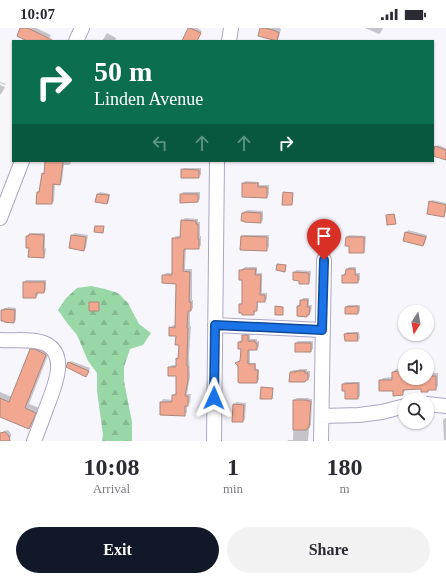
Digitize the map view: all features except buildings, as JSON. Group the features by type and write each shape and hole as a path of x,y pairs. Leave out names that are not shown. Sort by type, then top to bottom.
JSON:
{"street":[{"path":"229,40 231,28"},
{"path":"0,218 22,162"},
{"path":"214,441 217,162"},
{"path":"321,441 324,260"},
{"path":"215,325 322,330"},
{"path":"0,340 38,342 46,344 53,349 56,356 58,364 58,378 34,441"},
{"path":"434,405 446,406"},
{"path":"322,416 360,415 398,408"}],"green space":[{"path":"91,286 118,293 128,303 139,324 151,333 143,345 130,349 124,367 124,381 132,422 132,441 102,441 103,435 97,391 97,373 88,361 77,335 58,310 66,298 77,288"}],"route":[{"path":"214,398 215,325 322,330 324,260"}]}
